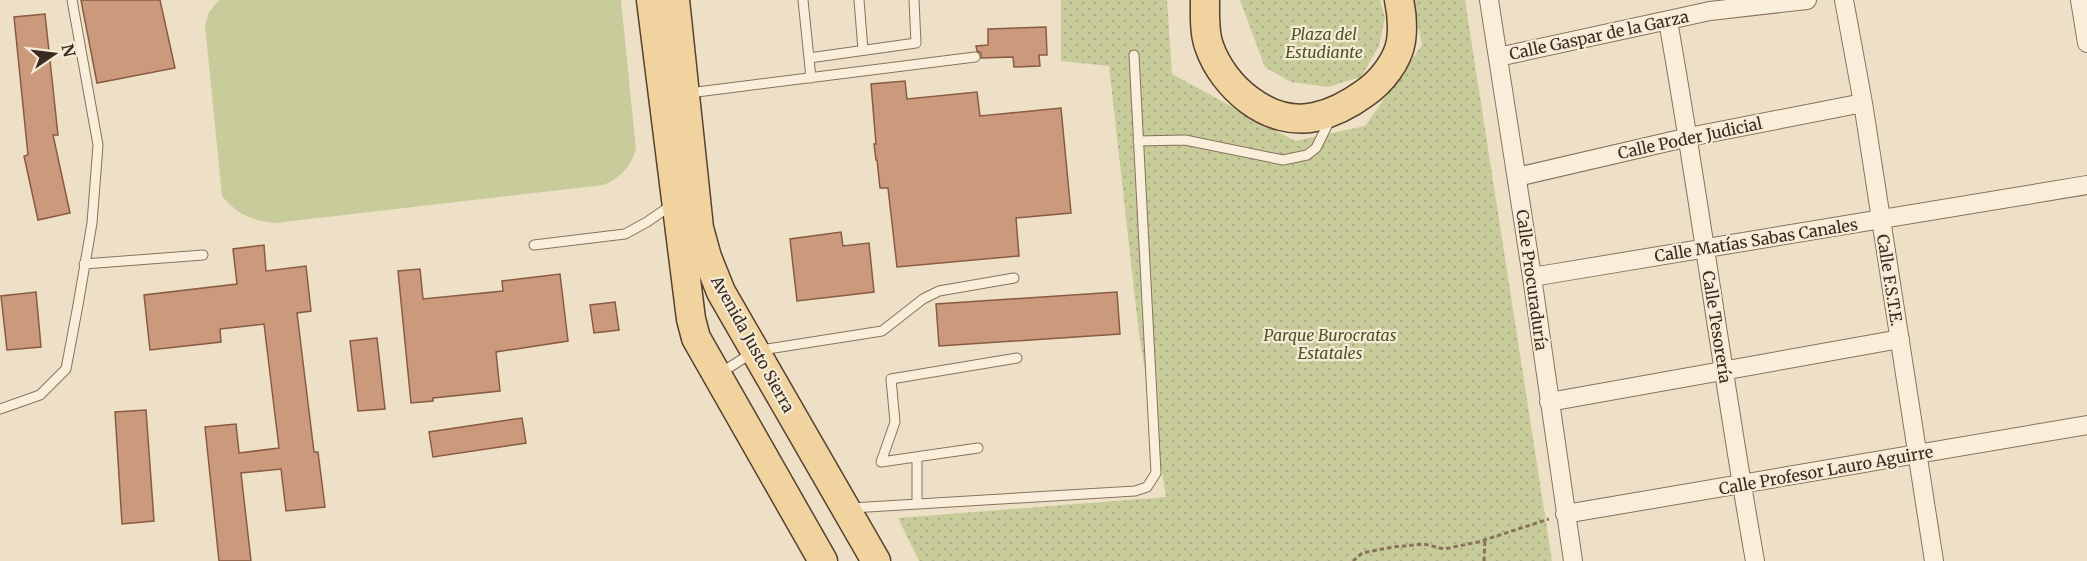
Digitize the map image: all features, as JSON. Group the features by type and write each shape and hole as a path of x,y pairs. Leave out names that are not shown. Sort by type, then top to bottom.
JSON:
{"main road":[{"name":"Avenida Justo Sierra","path":"651,0 691,319 696,338 823,561"},
{"name":"Avenida Justo Sierra","path":"675,0 699,228 707,257 722,292 876,561"},
{"path":"1205,0 1208,45 1233,86 1249,100 1268,111 1289,117 1313,117 1334,111 1352,102 1371,88 1388,70 1400,44 1402,19 1399,0"}],"street":[{"name":"Calle Procuraduría","path":"1489,0 1573,561"},
{"name":"Calle Gaspar de la Garza","path":"1498,57 1668,21 1707,5 1808,0"},
{"name":"Calle F.S.T.E.","path":"1844,0 1863,103 1934,561"},
{"path":"2079,0 2087,43"},
{"name":"Calle Tesorería","path":"1668,21 1689,137 1704,249 1755,561"},
{"name":"Calle Poder Judicial","path":"1517,177 1689,137 1863,103"},
{"name":"Calle Matías Sabas Canales","path":"1532,277 2087,185"},
{"path":"1549,402 1900,339"},
{"name":"Calle Profesor Lauro Aguirre","path":"1565,514 2087,425"}],"lane":[{"path":"0,409 40,395 66,369 92,223 98,145 72,0"},
{"path":"803,0 811,78"},
{"path":"859,0 862,50"},
{"path":"809,58 916,43 914,0"},
{"path":"846,508 1135,491 1147,487 1156,473 1134,55"},
{"path":"685,93 975,57"},
{"path":"1138,141 1185,141 1283,160 1307,154 1316,148 1334,111"},
{"path":"534,245 625,234 676,202"},
{"path":"84,264 203,255"},
{"path":"717,375 755,351 882,331 923,299 939,291 1014,278"},
{"path":"978,448 882,462 895,422 891,379 1017,358"},
{"path":"917,457 917,504"}],"path":[{"path":"1353,561 1362,553 1393,547 1424,544 1444,549 1485,540 1565,514"},
{"path":"1484,561 1485,540"}],"green space":[{"path":"219,0 621,0 636,150 624,171 604,185 275,223 252,218 233,208 222,196 205,25 209,12"},
{"name":"Parque Burocratas Estatales","path":"1061,0 1167,0 1172,74 1295,141 1365,126 1422,45 1413,0 1465,0 1552,561 919,561 898,518 1166,497 1139,334 1109,66 1061,61"},
{"name":"Plaza del Estudiante","path":"1240,0 1380,0 1385,18 1379,46 1361,77 1328,87 1291,82 1265,67"}],"building":[{"path":"81,0 160,0 175,68 97,83"},
{"path":"45,14 58,135 53,135 70,213 38,220 24,156 28,155 14,17"},
{"path":"1046,27 1047,55 1039,55 1040,66 1014,67 1013,57 981,58 981,53 977,51 976,46 988,45 988,29"},
{"path":"905,81 907,99 977,92 980,116 1061,108 1071,213 1016,218 1019,256 897,267 888,188 880,188 876,160 871,84"},
{"path":"841,232 843,246 869,243 874,292 797,301 790,239"},
{"path":"264,245 266,271 306,266 311,311 297,313 314,452 318,452 325,507 286,511 281,469 241,473 251,561 219,561 205,427 236,424 239,453 279,448 264,324 220,329 221,342 150,350 144,295 237,284 233,249"},
{"path":"420,269 423,299 503,291 502,281 560,274 568,341 496,352 500,391 433,398 433,401 411,403 398,271"},
{"path":"36,292 41,347 7,350 1,296"},
{"path":"1117,292 1120,334 939,346 936,304"},
{"path":"615,302 619,330 594,333 590,305"},
{"path":"377,338 385,409 358,411 350,341"},
{"path":"146,410 154,521 122,524 115,412"},
{"path":"522,418 526,443 433,457 429,432"}]}
